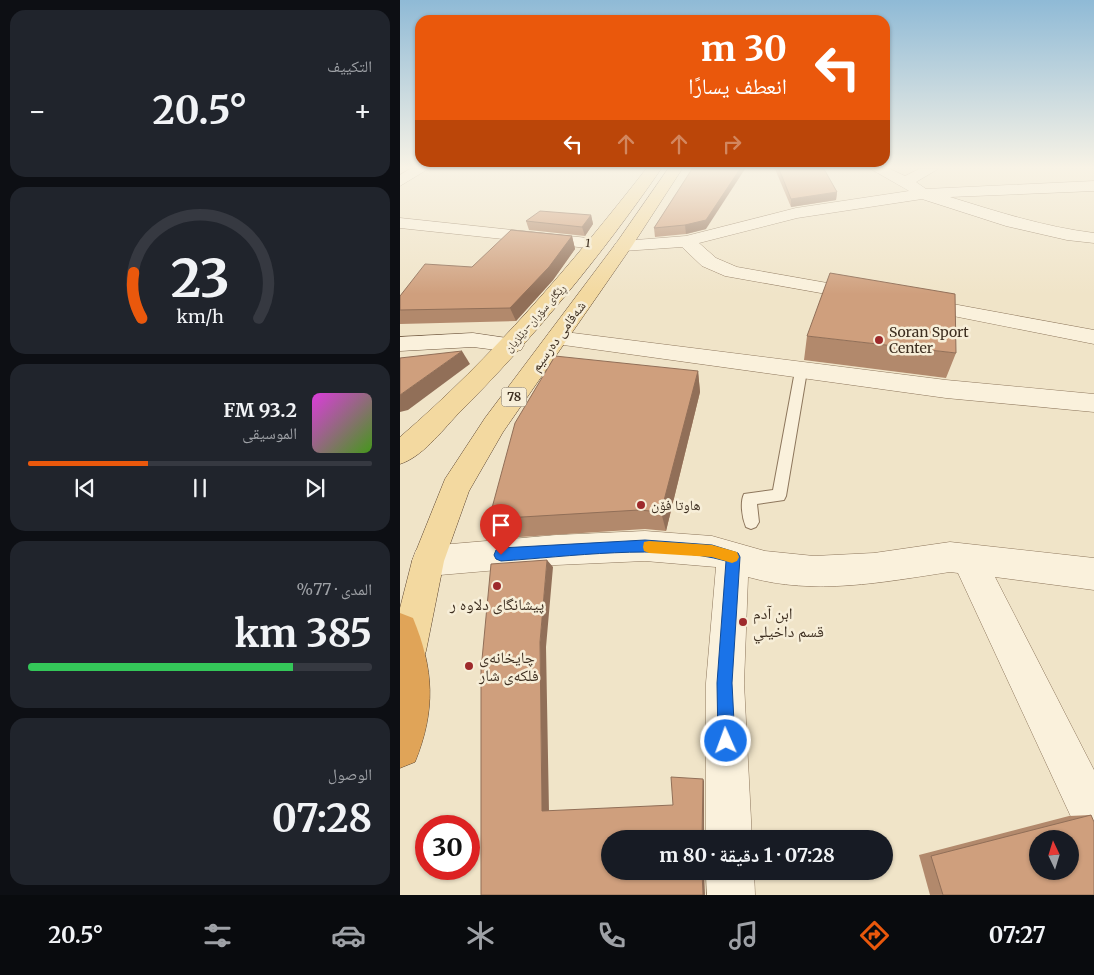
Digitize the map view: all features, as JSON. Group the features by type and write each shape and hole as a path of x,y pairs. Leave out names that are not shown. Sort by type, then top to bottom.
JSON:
{"highway":[{"path":"400,747 410,703 411,675 404,641"}],"main road":[{"name":"ڕێگای سۆران-دێلزیان","path":"400,453 446,414 512,345 597,244 622,211"},
{"name":"شەقامی دەرسیم","path":"404,641 428,561 455,488 494,425 647,211"}],"street":[{"path":"623,246 686,241 811,211"},
{"path":"976,211 1012,222 1067,235 1094,238"},
{"name":"1","path":"400,223 597,244"},
{"path":"686,241 709,262 732,272 875,296"},
{"path":"903,301 1094,337"},
{"path":"557,338 990,394 1094,403"},
{"path":"400,344 473,340 512,345"},
{"path":"428,561 556,550 645,546 712,551 764,566 814,572 874,568 950,557 1094,574"},
{"path":"730,830 724,683 733,557"},
{"path":"968,559 1094,816"},
{"path":"730,880 731,895"}],"lane":[{"path":"751,522 748,498 780,496 801,371"}],"building":[{"path":"540,211 591,215 582,227 526,221"},
{"path":"665,211 712,211 706,220 685,225 654,228"},
{"path":"511,230 572,236 549,267 510,308 400,310 400,296 425,264 472,267"},
{"path":"830,273 955,294 956,353 807,336"},
{"path":"462,351 400,395 400,358"},
{"path":"555,356 698,371 661,512 639,510 489,519 515,423"},
{"path":"547,560 540,642 542,811 673,805 671,777 703,779 702,830 601,830 601,880 702,880 703,895 481,895 481,670 491,564"},
{"path":"1091,815 1094,822 1094,895 943,895 931,856 1029,831 1029,880 1079,880 1079,830 1032,830"}],"slow traffic":[{"path":"649,547 712,551 732,557"}],"place":[{"name":"Soran Sport Center","path":"879,340"},
{"name":"هاوتا فۆن","path":"641,505"},
{"name":"پیشانگای دلاوه ر","path":"497,586"},
{"name":"ابن آدم قسم داخيلي","path":"743,622"},
{"name":"چایخانەی فلکەی شار","path":"469,666"}],"route":[{"path":"501,555 556,550 645,546 712,551 733,557 724,683 726,741"}]}
